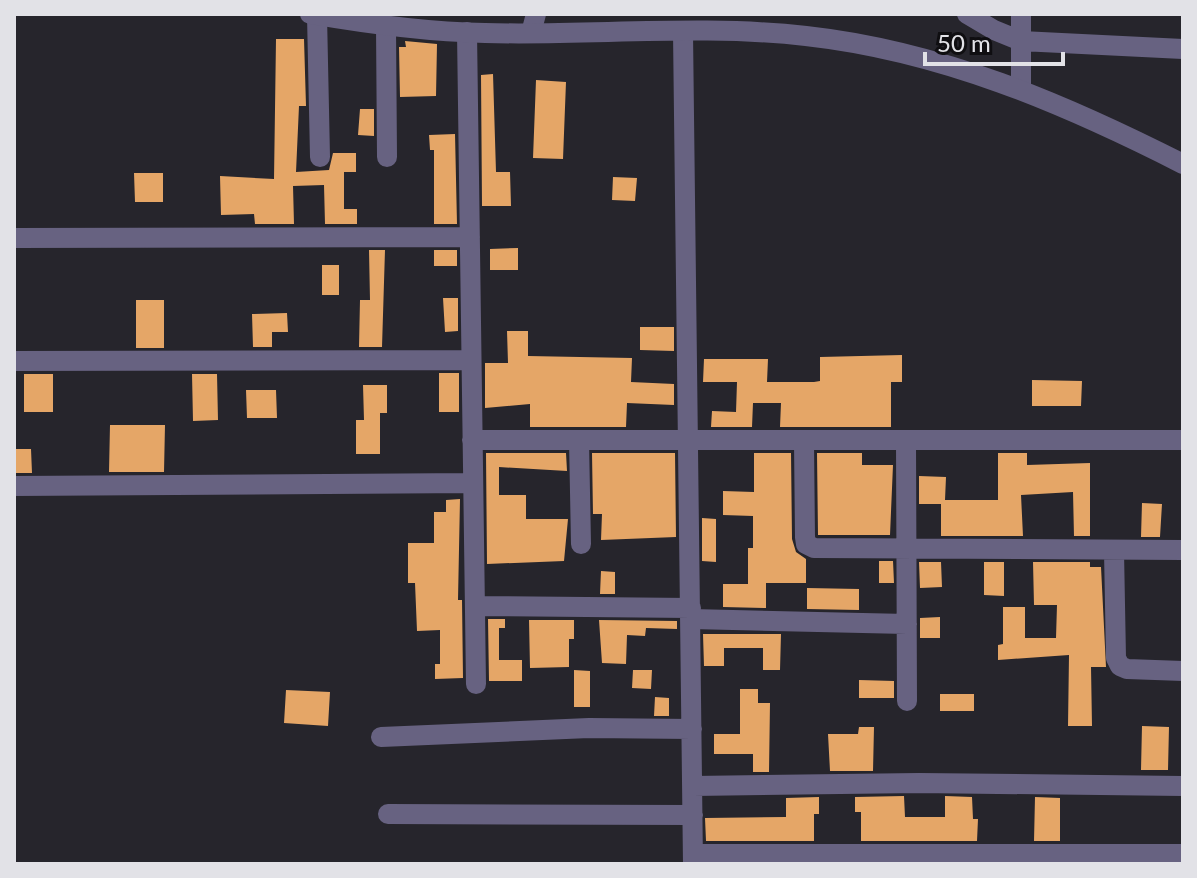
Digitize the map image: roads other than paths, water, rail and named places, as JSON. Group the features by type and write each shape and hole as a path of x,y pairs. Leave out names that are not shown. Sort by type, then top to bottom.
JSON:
{"street":[{"path":"967,14 1021,41 1183,49"},
{"path":"1021,14 1021,89"},
{"path":"320,157 314,15 386,27 467,32 534,23 806,36 919,56 1021,89 1183,164"},
{"path":"386,27 387,157"},
{"path":"467,32 476,684"},
{"path":"683,32 693,859 1183,854"},
{"path":"14,238 470,237"},
{"path":"14,361 471,360"},
{"path":"472,440 1183,440"},
{"path":"579,440 581,544"},
{"path":"804,442 805,537 809,547 907,551 1183,550"},
{"path":"906,442 907,701"},
{"path":"14,486 473,483"},
{"path":"1114,551 1116,658 1120,666 1127,669 1183,671"},
{"path":"475,606 907,624"},
{"path":"381,737 589,728 692,729"},
{"path":"693,786 919,783 1183,786"},
{"path":"388,814 693,815"}]}
